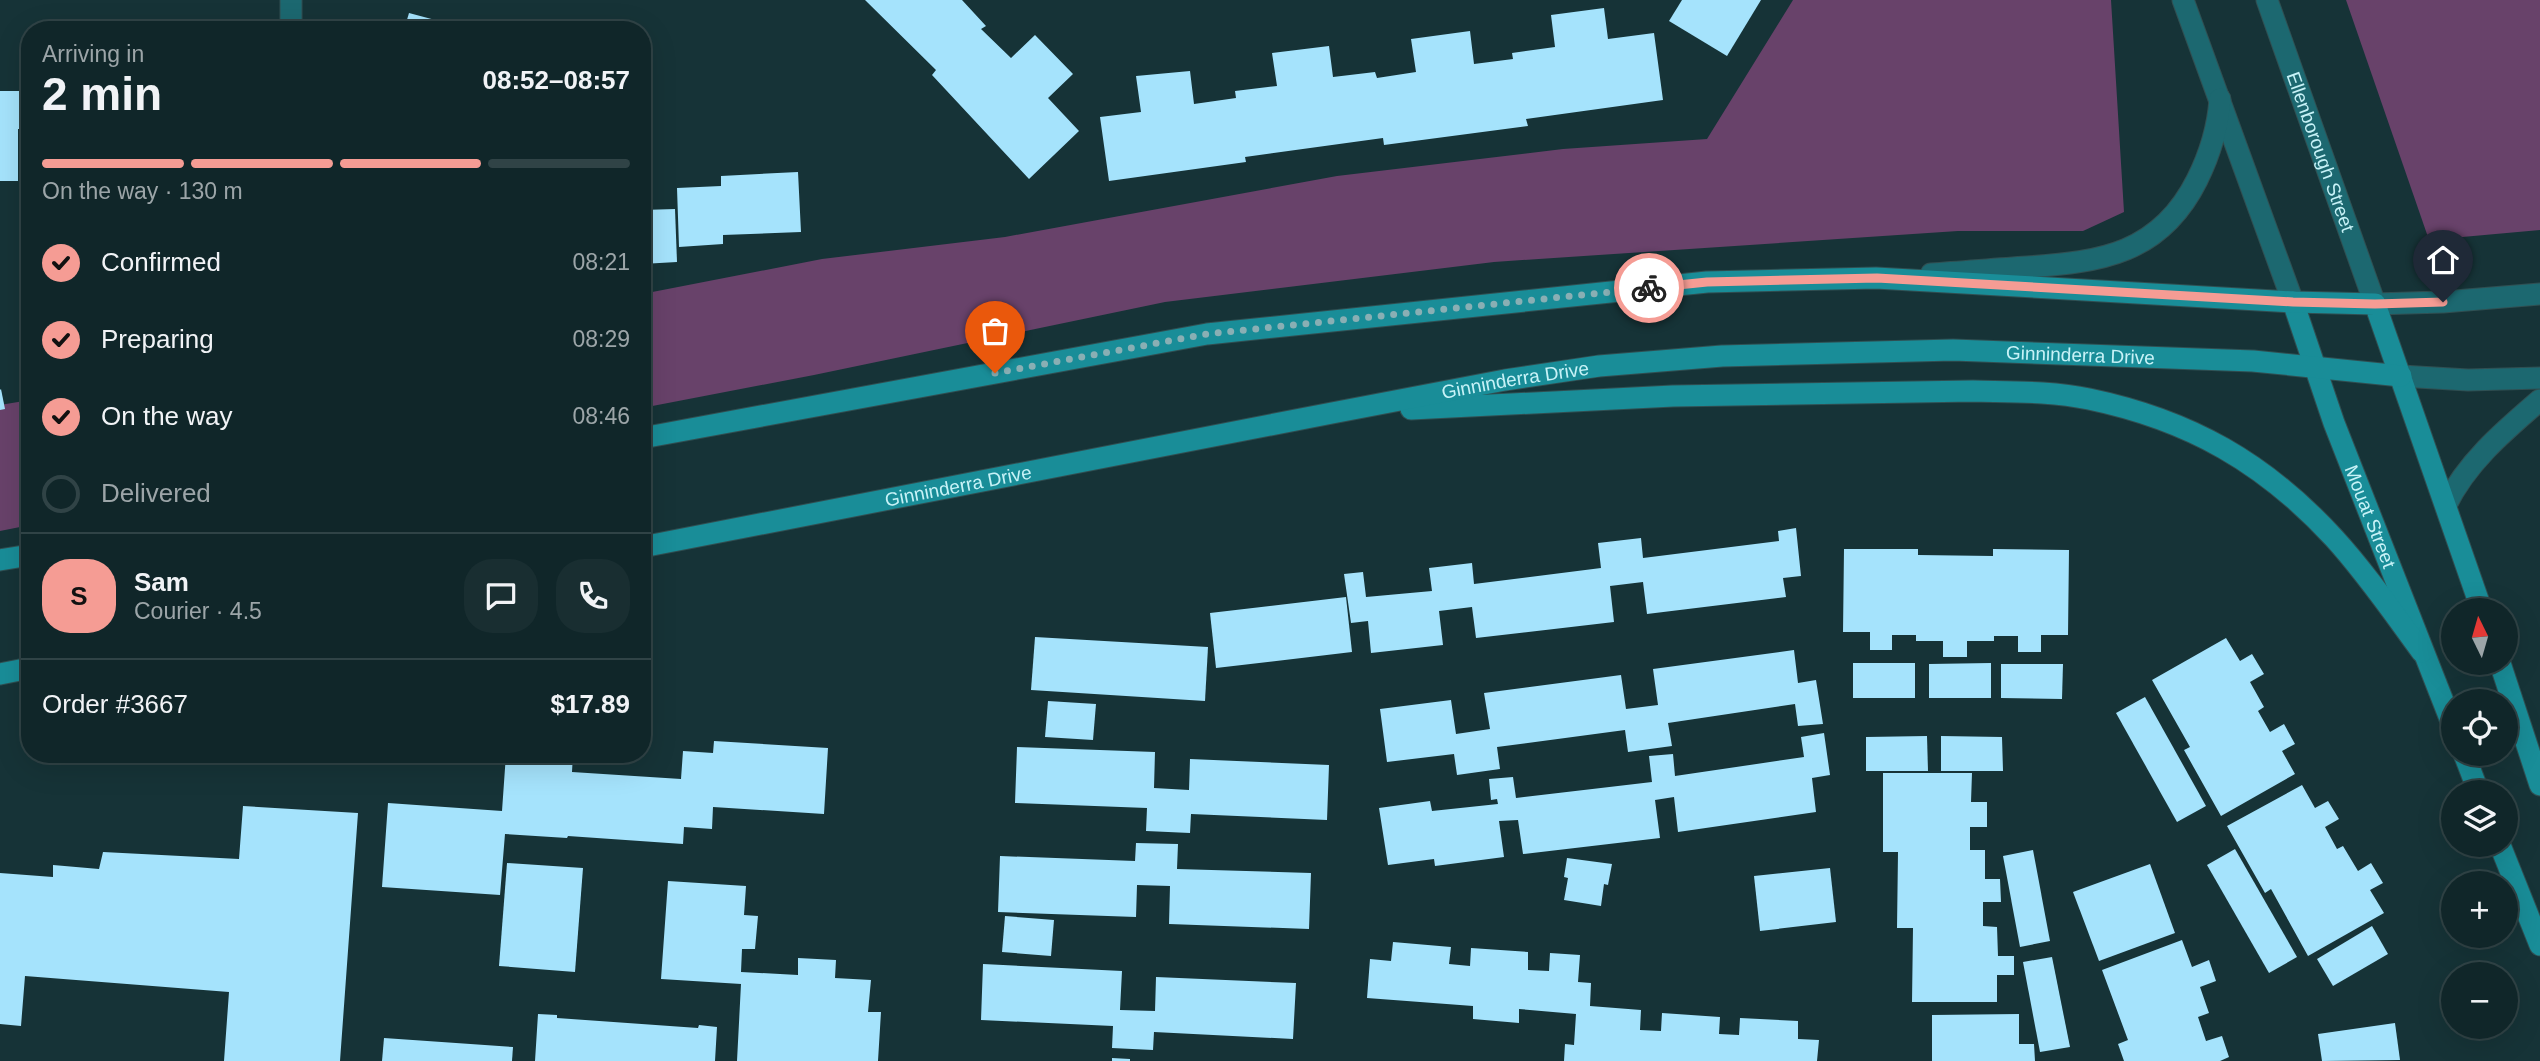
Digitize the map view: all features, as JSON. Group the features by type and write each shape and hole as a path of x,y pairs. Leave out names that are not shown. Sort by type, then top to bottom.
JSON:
{"main road":[{"path":"291,0 291,21"},
{"path":"2183,0 2293,302"},
{"name":"Ellenborough Street","path":"2267,0 2375,304"},
{"path":"651,436 1207,334 1707,282 1877,278 2080,263 2118,253 2139,243 2153,235 2178,211 2192,190 2210,150 2217,127 2220,99"},
{"path":"1877,278 2293,302 2375,304 2443,302 2540,294"},
{"name":"Mouat Street","path":"2293,302 2314,367 2441,697"},
{"path":"2375,304 2478,598"},
{"name":"Ginninderra Drive","path":"651,545 1505,380 1599,366 1722,356 1952,350 2228,360 2401,376"},
{"path":"2401,376 2468,380 2540,378"},
{"path":"1332,413 1673,396 1973,391 2088,398 2182,428 2232,452 2288,491 2337,541 2423,652"},
{"path":"2446,505 2463,477 2484,451 2540,400"},
{"path":"0,560 21,556"},
{"path":"0,674 21,670"},
{"path":"2504,676 2540,785"},
{"path":"2505,857 2540,945"}],"shaded area":[{"path":"1793,0 2111,0 2124,212 2083,231 1958,231 1494,262 1165,302 651,406 651,292 822,259 1005,237 1337,176 1563,149 1707,139"},
{"path":"2346,0 2540,0 2540,230 2429,240"},
{"path":"21,402 21,527 0,531 0,405"}],"building":[{"path":"865,0 962,0 986,26 981,29 1011,58 1035,35 1073,74 1048,98 1079,131 1029,179 932,75 936,70"},
{"path":"1682,0 1761,0 1727,56 1669,21"},
{"path":"1604,8 1608,39 1654,33 1663,100 1526,119 1528,126 1384,145 1383,138 1245,157 1246,162 1109,181 1100,117 1141,112 1136,76 1190,71 1194,104 1236,98 1235,91 1277,86 1272,53 1329,46 1333,77 1375,72 1377,78 1416,72 1411,39 1470,31 1474,64 1513,59 1512,53 1555,47 1551,15"},
{"path":"409,13 439,21 407,21"},
{"path":"0,91 21,91 18,181 0,181"},
{"path":"798,172 801,232 723,235 723,244 679,247 677,188 721,186 721,176"},
{"path":"675,209 677,262 651,263 651,210"},
{"path":"0,390 5,409 0,410"},
{"path":"1796,528 1801,576 1783,578 1786,597 1647,614 1643,582 1610,586 1614,622 1476,638 1472,607 1439,611 1443,645 1371,653 1368,621 1351,623 1344,574 1363,572 1366,597 1432,591 1429,568 1472,563 1474,584 1601,568 1598,543 1641,538 1643,558 1779,541 1778,531"},
{"path":"1844,549 1918,549 1918,555 1993,556 1993,549 2069,550 2068,635 2041,635 2041,652 2018,652 2018,636 1994,636 1994,641 1967,641 1967,657 1943,657 1943,641 1916,641 1916,635 1892,635 1892,650 1870,650 1870,632 1843,632"},
{"path":"1346,597 1352,652 1216,668 1210,613"},
{"path":"1035,637 1208,647 1205,701 1031,690"},
{"path":"2226,638 2240,661 2252,654 2264,674 2250,682 2264,707 2258,711 2270,732 2284,724 2295,744 2282,751 2295,774 2221,816 2184,750 2190,747 2152,680"},
{"path":"1794,650 1798,683 1816,680 1823,724 1798,726 1795,704 1668,723 1672,746 1628,752 1625,730 1497,747 1500,769 1457,775 1454,754 1387,762 1380,709 1451,700 1456,734 1490,729 1484,693 1621,675 1626,709 1658,705 1653,669"},
{"path":"1853,663 1915,663 1915,698 1853,698"},
{"path":"1991,663 1991,698 1929,698 1929,664"},
{"path":"2001,664 2063,664 2062,699 2001,698"},
{"path":"2145,697 2206,806 2177,822 2116,713"},
{"path":"1048,701 1096,704 1093,740 1045,737"},
{"path":"1824,733 1830,775 1812,778 1816,812 1678,832 1674,797 1655,800 1660,838 1523,854 1518,820 1499,821 1504,857 1435,866 1434,859 1388,865 1379,808 1430,801 1432,811 1498,804 1497,799 1491,800 1489,779 1513,777 1516,798 1652,782 1649,756 1673,754 1675,776 1804,757 1801,737"},
{"path":"1927,736 1928,771 1866,771 1866,737"},
{"path":"1941,736 2002,737 2003,771 1941,771"},
{"path":"714,741 828,748 824,814 713,807 712,829 684,827 683,844 505,834 500,895 382,887 388,803 502,811 505,763 572,763 572,772 681,779 683,751 713,753"},
{"path":"1017,747 1155,752 1154,788 1189,790 1190,759 1329,765 1327,820 1191,814 1190,833 1146,831 1147,808 1015,803"},
{"path":"1883,773 1972,773 1971,802 1987,802 1987,827 1970,827 1970,850 1985,850 1985,879 2000,879 2001,902 1983,902 1983,926 1997,927 1998,956 2014,956 2014,975 1997,975 1997,1002 1912,1002 1913,928 1897,928 1898,852 1883,852"},
{"path":"2302,785 2315,808 2328,801 2339,819 2325,827 2337,849 2343,846 2358,871 2371,863 2383,883 2370,890 2384,913 2308,956 2271,889 2265,893 2227,826"},
{"path":"243,806 358,813 340,1061 224,1061 229,992 25,976 21,1026 0,1024 0,873 53,877 53,865 99,869 103,852 239,859"},
{"path":"1136,843 1178,844 1177,869 1311,873 1309,929 1169,924 1170,886 1137,885 1136,917 998,912 1000,856 1135,861"},
{"path":"2235,849 2297,957 2269,973 2207,865"},
{"path":"2033,850 2050,941 2020,947 2003,856"},
{"path":"1567,858 1612,864 1608,885 1604,884 1601,906 1564,900 1568,878 1564,877"},
{"path":"507,863 583,868 575,972 499,966"},
{"path":"2150,864 2175,933 2099,961 2073,892"},
{"path":"1830,868 1836,922 1760,931 1754,876"},
{"path":"668,881 746,886 744,915 758,916 755,949 742,949 741,972 798,975 798,958 836,960 835,978 871,980 868,1012 881,1012 878,1061 737,1061 741,984 661,979"},
{"path":"1005,916 1054,920 1051,956 1002,952"},
{"path":"2372,926 2388,954 2333,986 2317,959"},
{"path":"2182,940 2192,967 2209,960 2216,981 2200,987 2209,1013 2198,1017 2206,1041 2222,1036 2229,1057 2220,1061 2124,1061 2118,1044 2128,1040 2102,970"},
{"path":"1393,942 1451,947 1449,964 1470,966 1471,948 1528,952 1528,970 1549,971 1550,953 1580,955 1578,982 1591,983 1590,1006 1641,1010 1640,1030 1661,1031 1662,1013 1720,1017 1719,1034 1739,1035 1740,1018 1798,1021 1798,1039 1819,1040 1817,1061 1564,1061 1565,1044 1574,1045 1576,1014 1519,1009 1519,1023 1473,1019 1473,1006 1367,998 1370,959 1391,961"},
{"path":"2052,957 2070,1047 2040,1052 2023,962"},
{"path":"983,964 1122,971 1120,1010 1155,1011 1156,977 1296,983 1293,1039 1154,1032 1153,1050 1112,1048 1113,1026 981,1020"},
{"path":"538,1014 557,1015 557,1018 717,1027 715,1061 535,1061"},
{"path":"2019,1014 2019,1044 2034,1044 2035,1061 1932,1061 1932,1015"},
{"path":"2395,1023 2400,1060 2322,1061 2318,1034"},
{"path":"384,1038 513,1047 512,1061 382,1061"},
{"path":"1112,1058 1130,1059 1130,1061 1112,1061"}],"way so far":[{"path":"995,373 1207,334 1649,288"}],"route":[{"path":"1649,288 1707,282 1877,278 2293,302 2443,302"}]}
